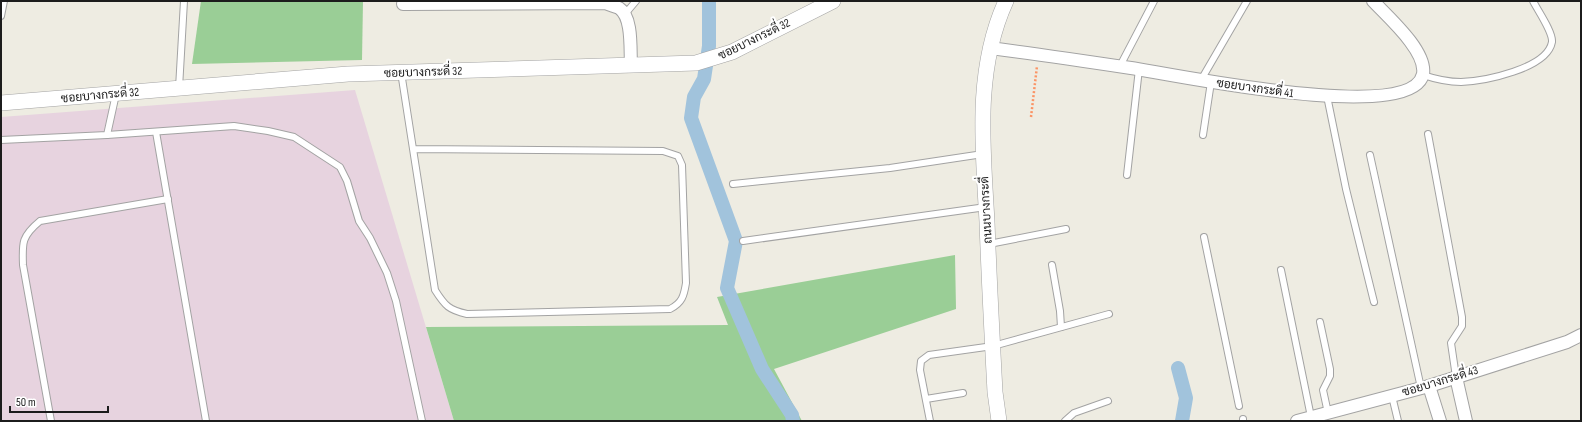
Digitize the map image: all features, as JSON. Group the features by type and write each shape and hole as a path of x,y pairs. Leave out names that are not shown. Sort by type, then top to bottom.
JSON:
{"street":[{"name":"ถนนบางกระดี่","path":"999,421 993,346 983,154 984,79 990,48 999,16 1006,1"},
{"path":"1373,1 1417,50 1423,63 1423,75"},
{"path":"403,4 534,2 605,3 619,8 625,14 628,22 631,65"},
{"name":"ซอยบางกระดี่ 32","path":"1,103 348,74 696,63 732,52 829,2"},
{"name":"ซอยบางกระดี่ 41","path":"990,48 1120,66 1282,93 1327,96 1380,95 1404,92 1416,84 1423,75"},
{"name":"ซอยบางกระดี่ 43","path":"1297,421 1425,387 1567,342 1581,335"},
{"path":"1456,377 1466,421"},
{"path":"1425,387 1440,421"}],"lane":[{"path":"1,16 4,1"},
{"path":"179,88 184,1"},
{"path":"625,14 636,1"},
{"path":"1120,66 1154,1"},
{"path":"1204,136 1206,81 1247,1"},
{"path":"1423,75 1442,80 1479,81 1525,68 1542,57 1550,48 1552,41 1550,32 1533,1"},
{"path":"1127,175 1139,69"},
{"path":"401,72 413,149 435,290 444,305 455,311 467,314 670,309 678,305 684,295 686,283 682,165 678,156 663,151 413,149"},
{"path":"107,135 116,94"},
{"path":"1327,96 1346,189 1374,302"},
{"path":"1,140 107,135 234,126 268,130 294,137 340,167 347,181 359,221 370,238 387,273 396,301 422,421"},
{"path":"156,132 206,421"},
{"path":"1428,134 1462,317 1462,326 1451,343 1456,377"},
{"path":"733,184 890,168 983,154"},
{"path":"1370,155 1425,387"},
{"path":"51,421 23,265 22,244 27,232 40,221 168,199"},
{"path":"743,241 986,207"},
{"path":"988,245 1066,229"},
{"path":"1204,237 1239,406"},
{"path":"1052,265 1060,311 1061,327"},
{"path":"1282,270 1311,417"},
{"path":"930,421 920,370 921,361 929,355 993,346 1109,314"},
{"path":"1320,322 1330,369 1330,376 1323,390 1328,413"},
{"path":"926,399 963,394"},
{"path":"1392,396 1398,421"},
{"path":"1065,421 1074,413 1108,401"}],"path":[{"path":"1031,117 1039,55"}],"shaded area":[{"path":"355,90 454,421 1,421 1,117"}],"green space":[{"path":"201,1 363,1 362,60 192,64"},
{"path":"955,255 956,309 774,369 802,421 454,421 426,327 728,325 717,297"}],"waterway":[{"path":"709,1 709,46 704,79 694,97 691,118 736,241 727,288 762,369 792,415 793,421"},
{"path":"1178,368 1186,398 1182,421"}]}
